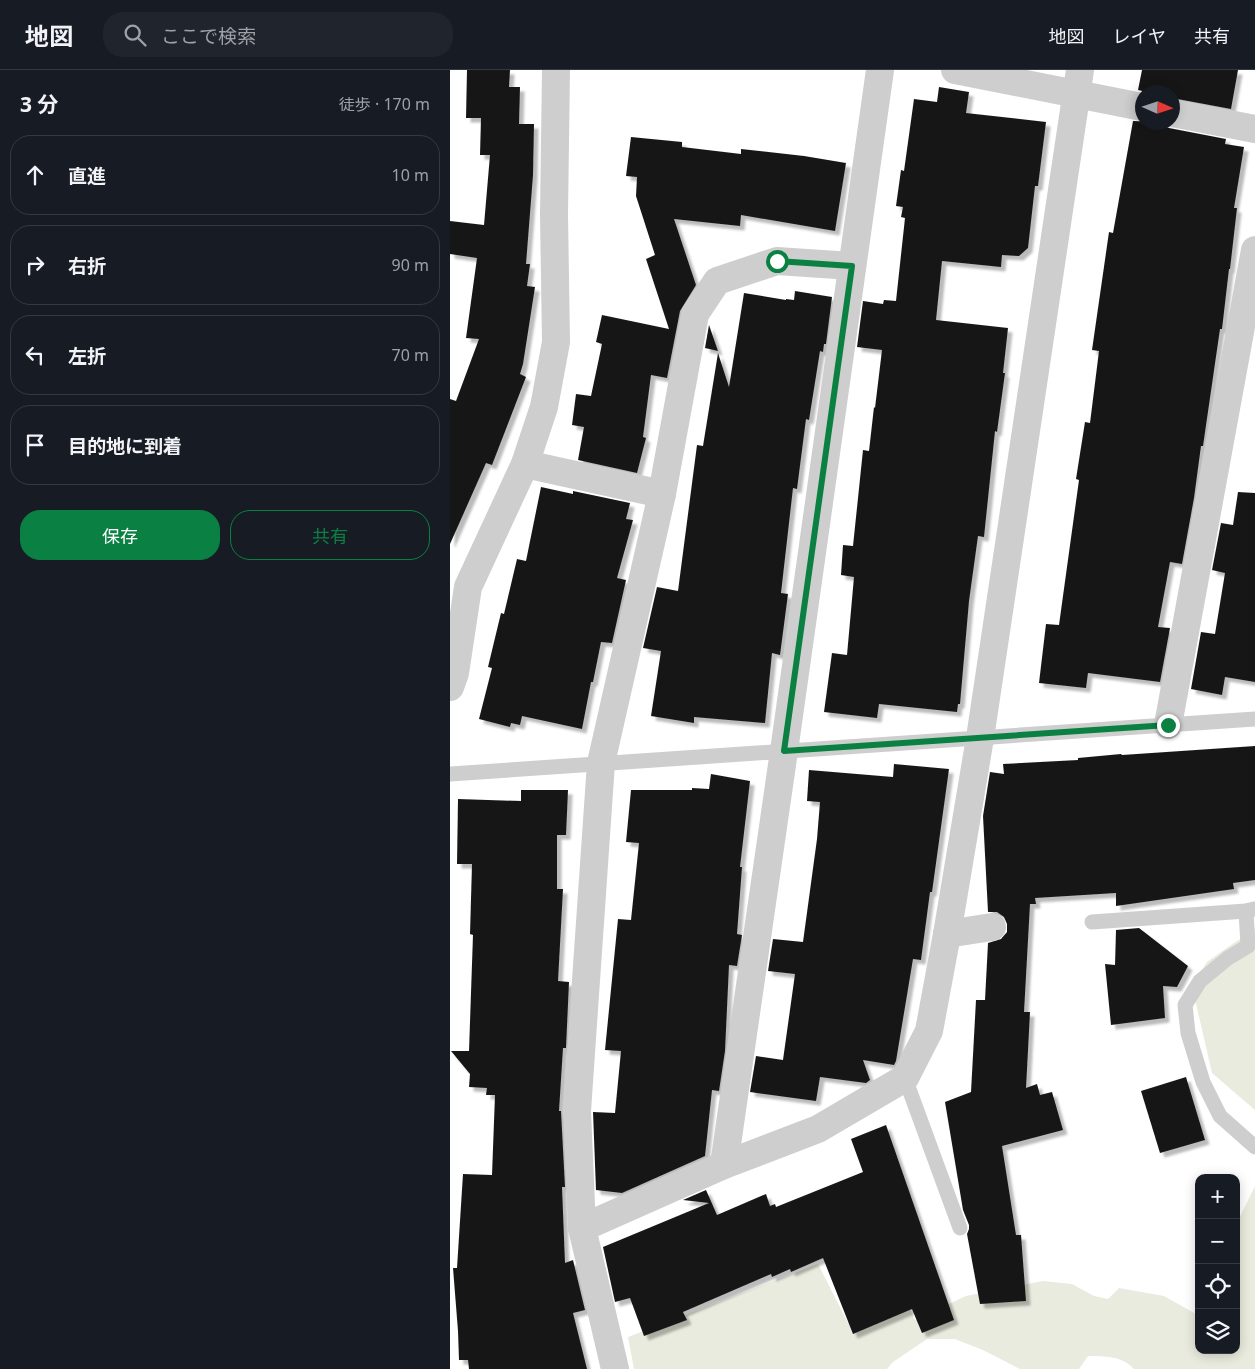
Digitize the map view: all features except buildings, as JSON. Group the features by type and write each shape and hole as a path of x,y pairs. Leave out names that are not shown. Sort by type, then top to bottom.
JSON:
{"street":[{"path":"450,687 455,673 468,587 525,464 544,407 556,342 554,214 556,70"},
{"path":"724,1166 880,70"},
{"path":"955,70 1078,82 1135,104"},
{"path":"582,1228 724,1166 818,1129 905,1078 929,1031 980,738 1078,82"},
{"path":"1180,115 1255,129"},
{"path":"1168,725 1255,250"},
{"path":"615,1369 582,1228 577,1111 601,763 662,494 695,314 718,281 777,261 852,266"},
{"path":"525,464 662,494"},
{"path":"947,934 992,927"}],"lane":[{"path":"450,774 1255,719"},
{"path":"1092,922 1251,910 1248,946 1228,958 1200,981 1185,1005 1188,1033 1203,1082 1220,1116 1255,1147"},
{"path":"905,1078 960,1228"}],"shaded area":[{"path":"1255,927 1255,1110 1212,1073 1192,986 1207,962 1254,930"},
{"path":"1255,1186 1255,1369 1134,1369 1119,1359 1088,1356 1079,1369 1020,1369 983,1350 955,1339 927,1339 893,1362 887,1369 634,1369 628,1337 818,1264 848,1323 903,1295 915,1320 966,1296 1043,1281 1072,1284 1094,1296 1108,1299 1119,1288 1164,1296 1195,1313 1195,1354 1240,1354 1240,1217"}],"route":[{"path":"777,261 852,266 784,751 1168,725"}]}
